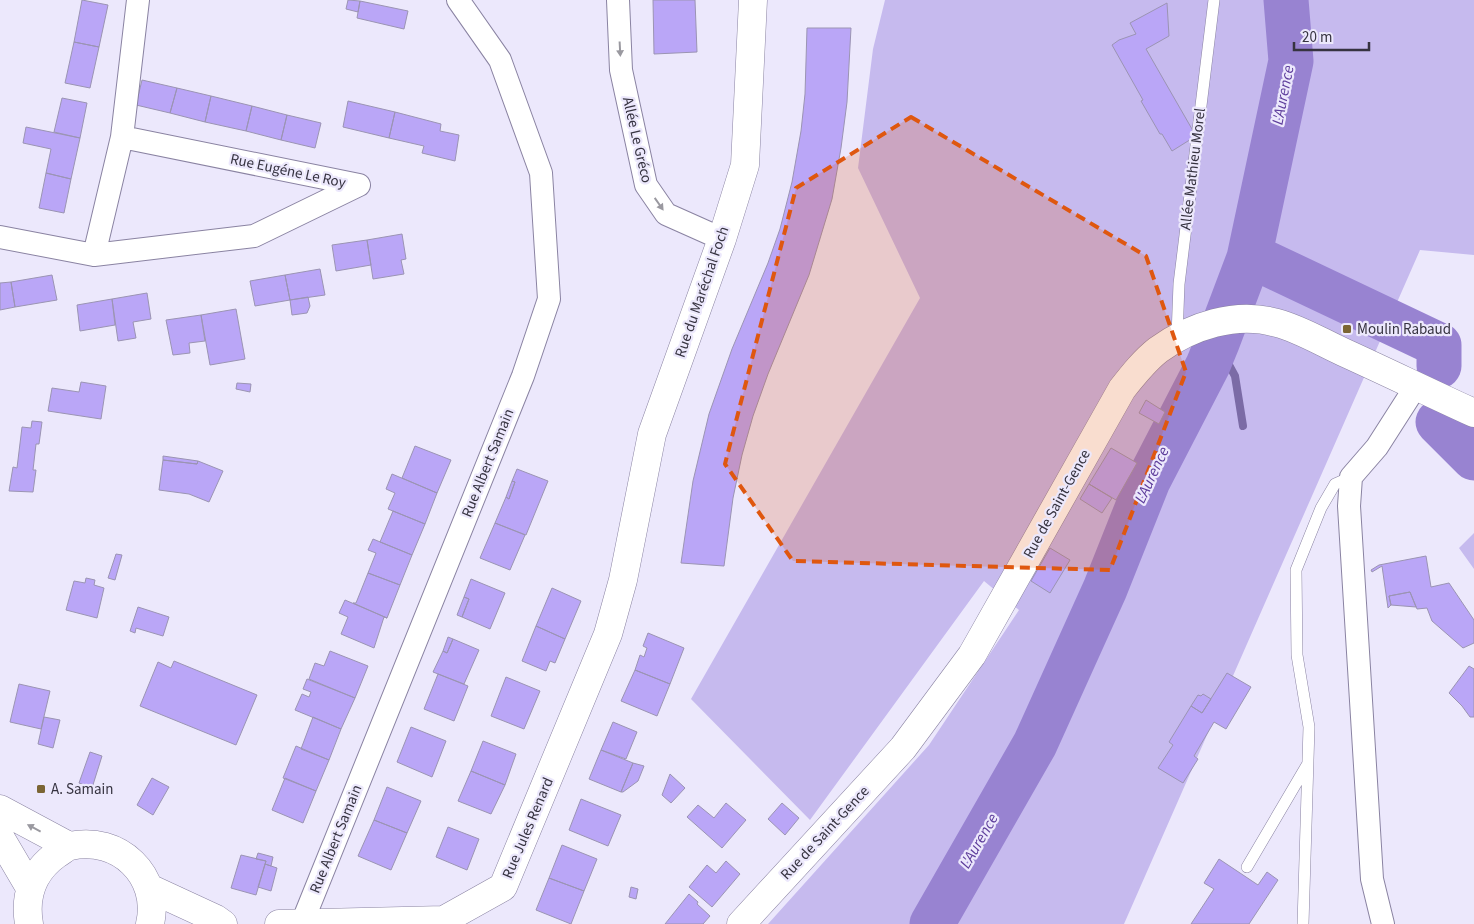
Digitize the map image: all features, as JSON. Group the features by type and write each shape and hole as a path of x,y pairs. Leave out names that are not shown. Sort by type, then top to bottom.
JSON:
{"street":[{"path":"94,255 122,137 138,0"},
{"name":"Rue Albert Samain","path":"291,923 519,385 549,299 541,173 500,60 458,0"},
{"name":"Allée Le Gréco","path":"618,0 621,70 646,185 666,214 722,239"},
{"name":"Rue du Maréchal Foch","path":"623,580 652,434 722,239 745,164 753,0"},
{"name":"Rue Eugéne Le Roy","path":"0,236 94,255 254,236 359,185 122,137"},
{"name":"Rue de Saint-Gence","path":"741,924 903,748 936,706 972,655 1122,388 1144,362 1158,350 1177,338 1203,326 1229,320 1250,319 1276,322 1308,335 1474,413"},
{"path":"1383,924 1372,879 1349,506 1351,478 1377,447 1409,397 1413,385"},
{"name":"Rue Jules Renard","path":"291,923 444,920 503,887 608,634 623,580"},
{"path":"0,809 69,846 90,846 110,849 128,858 142,872 149,888 153,912 150,924"},
{"path":"0,837 30,888"},
{"path":"29,924 26,909 30,888 39,871 53,857 69,846"},
{"path":"149,888 210,922"}],"lane":[{"name":"Allée Mathieu Morel","path":"1177,338 1179,284 1214,0"},
{"path":"1303,924 1309,727 1297,655 1296,570 1320,508 1335,484 1351,478"},
{"path":"1247,867 1308,764"}],"highlighted area":[{"path":"911,117 1146,256 1186,372 1110,570 793,561 725,464 796,188"}],"shaded area":[{"path":"885,0 1474,0 1474,255 1420,250 1124,924 768,924 929,745 1019,610 984,581 810,820 691,699 920,298 858,168 873,49"},
{"path":"1474,533 1474,569 1459,548"}],"building":[{"path":"82,0 108,5 99,47 74,42"},
{"path":"348,0 360,1 358,12 346,9"},
{"path":"653,0 695,0 697,52 654,54"},
{"path":"360,1 408,11 404,29 357,18"},
{"path":"1167,3 1169,36 1146,49 1196,136 1172,151 1141,101 1143,100 1112,45 1119,40 1136,34 1130,23"},
{"path":"807,28 851,28 847,102 832,199 809,275 768,374 753,416 733,498 724,566 681,563 693,481 709,414 732,349 768,263 780,229 792,182 805,94"},
{"path":"74,42 99,47 90,88 65,83"},
{"path":"142,80 177,88 170,113 136,105"},
{"path":"177,88 211,96 205,122 170,113"},
{"path":"211,96 252,106 246,131 205,122"},
{"path":"62,98 87,103 80,138 54,132"},
{"path":"348,101 395,112 389,138 343,127"},
{"path":"252,106 287,115 281,140 246,131"},
{"path":"395,112 441,124 440,131 459,135 455,161 422,153 424,146 389,138"},
{"path":"287,115 321,123 315,148 281,140"},
{"path":"26,127 80,138 71,179 46,173 51,149 23,143"},
{"path":"46,173 71,179 64,213 39,208"},
{"path":"402,234 406,259 401,260 404,274 373,279 367,240"},
{"path":"367,240 371,265 336,271 332,245"},
{"path":"320,269 325,295 290,300 285,275"},
{"path":"52,275 57,300 15,307 11,282"},
{"path":"285,275 290,300 255,306 250,281"},
{"path":"11,282 15,307 0,310 0,283"},
{"path":"147,293 151,319 133,322 136,338 118,341 112,299"},
{"path":"308,297 310,306 307,313 292,315 290,300"},
{"path":"112,299 115,325 80,331 77,305"},
{"path":"236,309 245,359 210,365 201,315"},
{"path":"201,315 205,341 189,343 190,353 173,355 166,320"},
{"path":"81,382 106,386 101,419 48,411 52,388 79,392"},
{"path":"237,383 251,384 250,392 236,389"},
{"path":"1146,400 1165,412 1159,424 1139,413"},
{"path":"32,421 42,422 39,444 36,444 33,470 36,470 33,492 9,491 13,467 17,468 22,427 31,428"},
{"path":"415,446 451,460 437,493 402,478"},
{"path":"1111,448 1137,463 1116,500 1089,484"},
{"path":"163,456 198,461 197,464 163,460"},
{"path":"163,460 197,464 198,461 223,471 209,502 189,494 159,490"},
{"path":"517,469 548,481 526,535 495,523 506,497 509,499 515,482 512,481"},
{"path":"392,474 437,493 425,524 388,509 395,493 386,489"},
{"path":"512,481 515,482 509,499 506,497"},
{"path":"1089,484 1112,498 1102,513 1080,499"},
{"path":"393,511 425,524 412,555 380,542"},
{"path":"495,523 525,535 510,570 480,558"},
{"path":"373,539 412,555 400,585 368,573 376,553 368,550"},
{"path":"1050,548 1070,560 1050,593 1031,581"},
{"path":"116,554 122,555 115,580 108,578"},
{"path":"1426,556 1431,587 1449,583 1474,620 1474,643 1463,648 1432,621 1427,608 1417,609 1410,592 1389,596 1391,605 1388,608 1382,566 1372,572 1371,570 1379,565"},
{"path":"368,573 400,585 387,618 353,603 356,603"},
{"path":"86,578 95,580 94,585 104,588 97,618 66,610 74,581 85,583"},
{"path":"471,579 505,593 490,629 462,617 469,599 464,597"},
{"path":"552,588 581,601 565,639 536,626"},
{"path":"1410,592 1416,607 1391,605 1389,596"},
{"path":"464,597 469,599 462,617 457,615"},
{"path":"345,600 387,618 384,617 374,648 341,634 348,617 339,613"},
{"path":"138,607 169,617 163,636 136,628 135,633 130,631"},
{"path":"536,626 565,639 555,663 550,661 546,671 522,661"},
{"path":"648,633 684,648 670,684 635,670 640,655 644,657 647,648 643,646"},
{"path":"448,637 453,639 447,653 443,651"},
{"path":"453,639 479,650 464,684 433,672 443,651 447,653"},
{"path":"330,651 368,666 355,698 309,679 315,663 324,666"},
{"path":"174,661 257,695 236,745 140,706 158,662 171,668"},
{"path":"1469,666 1474,669 1474,717 1470,717 1449,693"},
{"path":"635,670 670,684 657,716 621,701"},
{"path":"1227,673 1251,687 1226,729 1214,722 1194,756 1198,759 1183,783 1158,768 1173,745 1169,742 1191,706 1202,713"},
{"path":"438,674 468,686 454,721 424,709"},
{"path":"506,677 540,691 524,729 491,716"},
{"path":"307,679 355,698 341,729 295,710 302,694 309,697 311,692 303,689"},
{"path":"19,684 50,691 41,729 10,722"},
{"path":"1203,694 1211,699 1202,713 1191,706 1198,695 1201,696"},
{"path":"44,717 60,720 53,748 38,744"},
{"path":"313,717 341,729 329,760 301,749"},
{"path":"613,722 637,732 626,759 601,750"},
{"path":"411,727 446,741 432,777 397,762"},
{"path":"483,741 516,754 505,785 471,771"},
{"path":"296,746 329,760 316,791 283,778"},
{"path":"601,750 633,763 621,792 589,779"},
{"path":"90,752 102,756 92,788 79,783"},
{"path":"633,763 644,766 638,781 621,792"},
{"path":"471,771 505,785 491,814 458,801"},
{"path":"670,774 685,788 671,803 662,795"},
{"path":"152,778 169,787 153,815 137,805"},
{"path":"285,778 316,791 303,823 272,810"},
{"path":"387,787 421,801 407,833 374,820"},
{"path":"581,799 621,815 608,846 569,830"},
{"path":"726,803 746,820 722,848 687,817 698,805 714,818"},
{"path":"782,803 799,818 785,835 768,819"},
{"path":"374,820 407,833 391,870 358,856"},
{"path":"448,827 479,839 467,870 436,857"},
{"path":"562,845 597,859 584,891 549,878"},
{"path":"258,853 273,857 271,866 265,864 266,861 256,859"},
{"path":"241,855 266,861 256,895 231,888"},
{"path":"1219,859 1258,885 1267,872 1278,880 1249,924 1191,924 1214,889 1204,883"},
{"path":"726,861 740,874 712,907 689,887 707,865 716,873"},
{"path":"265,864 277,868 271,891 258,887"},
{"path":"549,878 584,891 571,924 536,910"},
{"path":"631,887 638,889 636,899 629,897"},
{"path":"689,894 710,916 703,924 665,924"}],"waterway":[{"name":"L'Aurence","path":"932,924 1035,744 1105,589 1148,481 1208,365 1217,343 1249,258 1291,61 1286,0"},
{"path":"1249,258 1266,263 1439,345 1439,366"},
{"path":"1217,343 1235,376 1243,426"},
{"path":"1438,422 1474,458"}],"place":[{"name":"Moulin Rabaud","path":"1347,329"},
{"name":"A. Samain","path":"41,789"}]}
